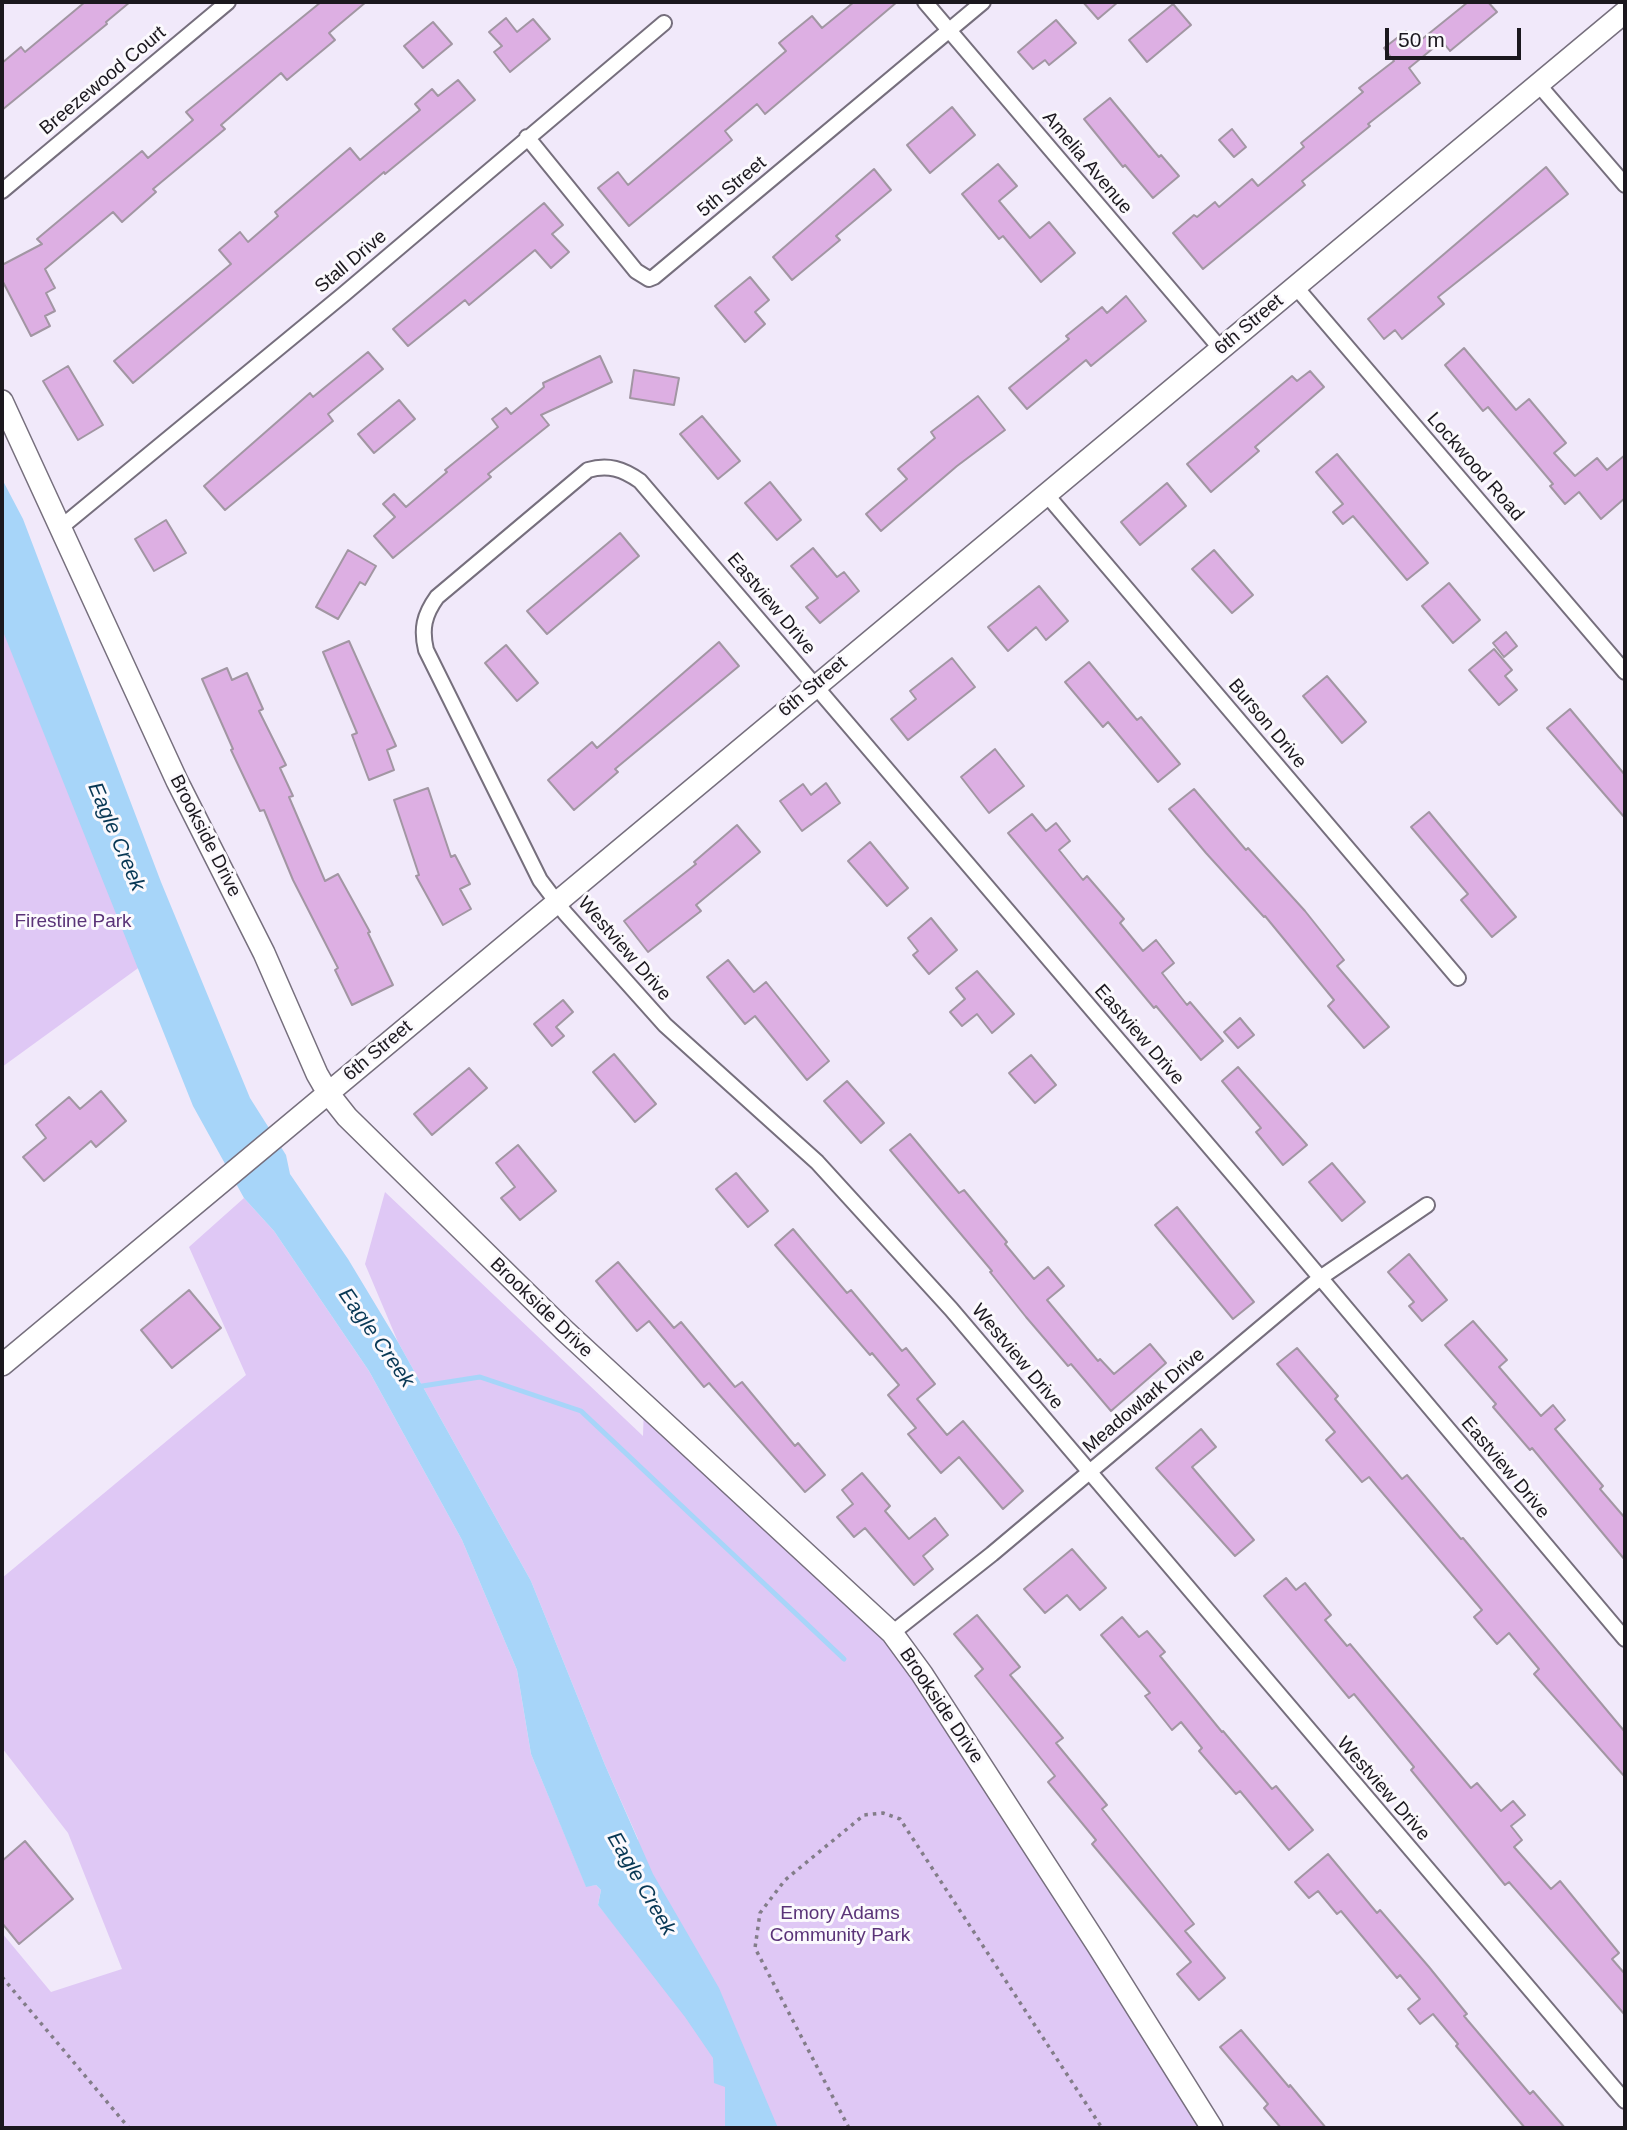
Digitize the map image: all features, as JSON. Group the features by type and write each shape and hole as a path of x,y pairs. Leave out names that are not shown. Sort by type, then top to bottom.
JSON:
{"street":[{"name":"Breezewood Court","path":"2,191 229,2"},
{"name":"Amelia Avenue","path":"925,2 1220,348"},
{"name":"5th Street","path":"527,137 636,271 649,279 983,2"},
{"name":"6th Street","path":"2,1364 1625,12"},
{"name":"Stall Drive","path":"60,528 344,294 664,23"},
{"path":"1538,84 1625,184"},
{"name":"Lockwood Road","path":"1295,286 1625,672"},
{"name":"Brookside Drive","path":"2,401 177,781 264,953 328,1093 366,1136 564,1330 892,1633 922,1674 1098,1946 1212,2128"},
{"name":"Eastview Drive","path":"424,620 437,597 588,470 600,466 614,468 640,481 659,500 1625,1639"},
{"name":"Burson Drive","path":"1046,494 1458,978"},
{"name":"Westview Drive","path":"424,620 423,638 426,650 540,880 557,902 665,1025 797,1143 855,1202 960,1320 1625,2101"},
{"name":"Meadowlark Drive","path":"892,1633 992,1554 1320,1278 1427,1205"}],"path":[{"path":"849,2128 755,1948 760,1913 785,1880 864,1815 883,1813 900,1819 1102,2128"},
{"path":"2,1977 129,2128"}],"green space":[{"name":"Firestine Park","path":"2,547 163,950 2,1067"},
{"name":"Emory Adams Community Park","path":"385,1192 643,1436 644,1404 892,1633 1213,2128 2,2128 2,1933 51,1992 122,1969 68,1833 2,1748 2,1578 246,1375 189,1247 244,1198 274,1231 369,1371 462,1540 517,1670 531,1754 586,1886 596,1885 601,1890 598,1905 636,1951 638,1839 605,1765 531,1581 398,1342 365,1264"}],"water":[{"name":"Eagle Creek","path":"2,479 23,519 161,882 250,1098 286,1155 290,1174 348,1259 398,1342 531,1581 605,1765 653,1874 719,1988 778,2128 725,2128 725,2087 714,2083 713,2058 685,2017 598,1905 601,1890 596,1885 586,1887 531,1754 517,1670 462,1540 369,1371 274,1231 244,1198 193,1106 2,629"}],"building":[{"path":"85,2 130,2 2,110 2,63 21,47 25,52"},
{"path":"321,2 366,2 329,33 335,40 287,80 281,73 221,125 225,129 153,189 156,192 122,222 113,212 45,269 55,288 46,293 55,311 45,316 50,326 31,336 2,280 2,265 42,244 37,239 142,151 148,158 193,120 186,112"},
{"path":"854,2 897,2 765,114 757,104 725,131 732,140 629,226 598,188 618,172 628,185 786,51 779,43 812,16 822,28"},
{"path":"1083,2 1118,2 1098,19"},
{"path":"1468,2 1488,2 1497,12 1450,51 1442,41 1409,68 1420,83 1368,124 1370,126 1302,181 1305,185 1203,269 1173,233 1215,202 1219,207 1252,179 1258,186 1304,147 1301,143 1363,92 1359,88 1394,61 1384,48 1406,31 1416,44"},
{"path":"1173,4 1191,25 1147,62 1129,40"},
{"path":"506,18 517,32 533,19 550,39 510,72 494,52 502,46 489,32"},
{"path":"1056,20 1076,43 1049,65 1045,60 1033,69 1018,52"},
{"path":"433,22 452,44 423,68 404,46"},
{"path":"458,80 475,100 385,174 384,172 133,383 114,361 231,264 219,250 240,232 248,242 278,216 275,212 350,148 360,160 420,110 415,104 432,89 438,96"},
{"path":"1110,98 1159,157 1161,155 1179,176 1153,198 1125,165 1123,167 1084,119"},
{"path":"952,107 975,135 930,173 907,145"},
{"path":"1232,129 1246,147 1234,157 1219,140"},
{"path":"998,164 1017,186 999,201 1030,238 1049,222 1075,253 1041,282 1003,236 999,239 962,194"},
{"path":"1546,167 1568,194 1438,297 1444,304 1402,339 1395,330 1384,339 1368,319"},
{"path":"874,169 891,190 836,236 840,240 792,280 773,257"},
{"path":"544,203 563,225 552,234 569,252 551,268 535,250 469,305 465,300 408,346 393,329"},
{"path":"750,277 769,300 755,312 765,324 745,342 715,306"},
{"path":"1126,296 1146,321 1091,366 1086,360 1027,409 1009,388 1069,339 1066,336 1102,307 1107,313"},
{"path":"1464,348 1516,410 1529,399 1566,443 1554,453 1575,476 1597,458 1607,470 1625,455 1625,498 1601,519 1579,492 1565,504 1550,486 1553,484 1488,407 1483,411 1445,365"},
{"path":"368,352 383,369 328,414 333,421 225,510 204,486 310,393 313,397"},
{"path":"600,356 612,382 541,415 549,425 488,474 491,477 393,558 374,536 395,517 383,504 394,494 406,507 447,472 445,470 498,427 492,419 506,408 511,414 544,387 543,383"},
{"path":"68,366 103,425 78,440 43,381"},
{"path":"634,370 679,378 674,405 630,398"},
{"path":"1310,371 1324,387 1255,447 1259,451 1211,492 1187,464 1292,376 1297,381"},
{"path":"978,396 1005,430 957,466 881,531 866,514 907,479 898,469 935,438 931,432"},
{"path":"399,400 415,419 374,453 358,434"},
{"path":"702,416 740,461 718,479 680,434"},
{"path":"1337,454 1428,563 1407,580 1353,516 1343,524 1333,512 1343,504 1316,472"},
{"path":"770,482 801,520 777,540 745,503"},
{"path":"1167,483 1186,506 1140,545 1121,522"},
{"path":"166,520 186,553 154,571 135,539"},
{"path":"620,533 639,556 547,634 527,611"},
{"path":"813,548 837,577 844,572 859,591 820,623 806,607 818,598 791,566"},
{"path":"348,550 376,566 365,585 360,582 338,619 316,607"},
{"path":"1214,550 1253,595 1232,613 1192,569"},
{"path":"1449,583 1480,620 1453,643 1422,606"},
{"path":"1039,586 1068,621 1046,640 1036,627 1008,651 988,627"},
{"path":"1506,632 1517,646 1504,657 1493,643"},
{"path":"349,641 396,746 387,750 394,770 369,780 352,735 357,733 323,652"},
{"path":"719,642 739,666 615,769 618,772 574,810 548,780 592,742 597,748"},
{"path":"506,645 538,683 517,701 485,663"},
{"path":"1494,649 1512,670 1505,676 1517,690 1499,705 1469,670"},
{"path":"952,658 975,687 908,740 891,719 916,699 910,691"},
{"path":"1089,662 1137,720 1141,717 1180,764 1158,782 1108,722 1103,727 1065,682"},
{"path":"227,668 232,680 247,673 263,709 259,711 286,765 280,768 293,796 289,797 325,881 338,874 370,932 368,933 393,985 352,1005 335,970 338,968 293,880 264,810 260,811 231,750 233,749 202,679"},
{"path":"1327,676 1366,722 1342,743 1303,696"},
{"path":"1570,709 1625,775 1625,818 1547,728"},
{"path":"995,749 1024,786 989,813 961,777"},
{"path":"826,783 840,803 802,831 780,801 803,784 811,795"},
{"path":"428,788 451,857 455,855 470,884 460,889 471,909 443,925 416,876 419,875 394,800"},
{"path":"1194,789 1246,850 1248,848 1305,911 1344,960 1337,966 1389,1027 1364,1048 1328,1006 1334,1000 1265,916 1169,809"},
{"path":"1429,812 1516,917 1492,937 1461,900 1468,894 1411,827"},
{"path":"1032,814 1046,831 1056,823 1070,841 1059,850 1083,880 1087,876 1124,919 1120,923 1143,951 1156,940 1174,963 1162,973 1187,1005 1190,1002 1223,1041 1201,1060 1156,1006 1154,1008 1008,833"},
{"path":"737,825 760,852 696,905 701,911 648,952 624,921 696,864 694,862"},
{"path":"870,842 908,888 887,906 848,861"},
{"path":"931,918 957,950 929,974 913,955 918,951 908,938"},
{"path":"728,960 754,992 766,982 829,1061 807,1080 755,1016 745,1024 707,977"},
{"path":"977,971 1014,1014 992,1033 977,1014 962,1026 950,1012 965,999 956,988"},
{"path":"563,1000 573,1012 556,1027 564,1036 552,1046 534,1024"},
{"path":"1240,1018 1254,1035 1238,1048 1224,1032"},
{"path":"614,1054 656,1104 635,1122 593,1072"},
{"path":"1031,1055 1056,1085 1035,1103 1009,1073"},
{"path":"1238,1067 1307,1145 1283,1165 1256,1132 1261,1128 1222,1081"},
{"path":"469,1068 487,1088 432,1135 414,1114"},
{"path":"847,1081 884,1123 861,1143 824,1101"},
{"path":"101,1091 126,1121 96,1147 91,1141 44,1181 23,1157 46,1138 36,1125 69,1097 80,1109"},
{"path":"910,1134 959,1193 964,1190 1034,1279 1048,1267 1064,1286 1047,1300 1098,1361 1100,1359 1114,1374 1150,1344 1166,1363 1111,1411 1026,1317 990,1272 992,1271 890,1150"},
{"path":"518,1145 556,1191 520,1220 501,1198 515,1187 496,1163"},
{"path":"1332,1163 1365,1202 1342,1221 1309,1182"},
{"path":"736,1173 768,1211 748,1227 716,1189"},
{"path":"1177,1207 1254,1302 1233,1319 1155,1225"},
{"path":"793,1229 847,1293 851,1290 902,1351 906,1348 935,1384 917,1399 947,1435 963,1421 1023,1491 1003,1509 959,1457 941,1473 908,1434 916,1428 888,1395 899,1385 775,1245"},
{"path":"1409,1254 1447,1300 1422,1321 1409,1306 1414,1302 1388,1272"},
{"path":"618,1262 674,1328 681,1322 735,1387 742,1382 795,1446 798,1443 825,1475 805,1492 709,1383 704,1387 649,1321 637,1331 596,1281"},
{"path":"189,1290 221,1328 172,1368 141,1330"},
{"path":"1473,1321 1507,1360 1499,1367 1541,1416 1553,1405 1565,1420 1555,1429 1603,1486 1600,1489 1625,1518 1625,1560 1532,1448 1530,1450 1493,1407 1496,1404 1445,1345"},
{"path":"1297,1348 1338,1396 1335,1399 1402,1479 1407,1475 1461,1539 1463,1538 1625,1732 1625,1777 1534,1674 1539,1669 1509,1633 1497,1644 1474,1617 1482,1610 1369,1477 1362,1482 1326,1440 1335,1432 1277,1364"},
{"path":"1201,1429 1216,1447 1192,1467 1254,1540 1235,1556 1156,1468"},
{"path":"862,1473 890,1506 885,1511 909,1539 935,1518 948,1535 923,1556 933,1569 914,1585 865,1528 854,1537 837,1517 853,1504 842,1490"},
{"path":"1072,1549 1106,1588 1080,1610 1067,1595 1045,1613 1024,1589"},
{"path":"1286,1578 1296,1590 1305,1583 1331,1615 1325,1620 1347,1646 1350,1644 1471,1788 1477,1783 1501,1811 1513,1801 1525,1815 1511,1826 1522,1840 1514,1847 1551,1889 1560,1881 1619,1953 1612,1959 1625,1974 1625,2015 1509,1882 1505,1885 1411,1770 1414,1767 1354,1694 1349,1698 1264,1596"},
{"path":"977,1615 1020,1667 1010,1675 1063,1738 1056,1743 1107,1805 1102,1809 1194,1924 1185,1931 1225,1978 1199,2000 1177,1974 1191,1962 1092,1844 1096,1840 1048,1782 1055,1776 975,1676 983,1669 954,1634"},
{"path":"1122,1617 1139,1637 1147,1631 1165,1652 1160,1656 1222,1732 1272,1789 1276,1786 1313,1830 1289,1850 1240,1791 1236,1794 1199,1751 1202,1748 1181,1722 1172,1730 1145,1696 1150,1693 1101,1635"},
{"path":"25,1841 73,1899 19,1944 2,1923 2,1861"},
{"path":"1328,1854 1377,1913 1380,1910 1429,1967 1467,2014 1464,2016 1530,2094 1533,2091 1565,2128 1525,2128 1456,2046 1458,2044 1433,2014 1420,2024 1408,2009 1420,1999 1400,1975 1397,1978 1341,1911 1337,1914 1318,1891 1309,1898 1295,1882"},
{"path":"1241,2030 1326,2128 1281,2128 1264,2108 1268,2104 1220,2047"}],"waterway":[{"name":"Eagle Creek","path":"416,1387 480,1377 581,1411 844,1659"}]}
